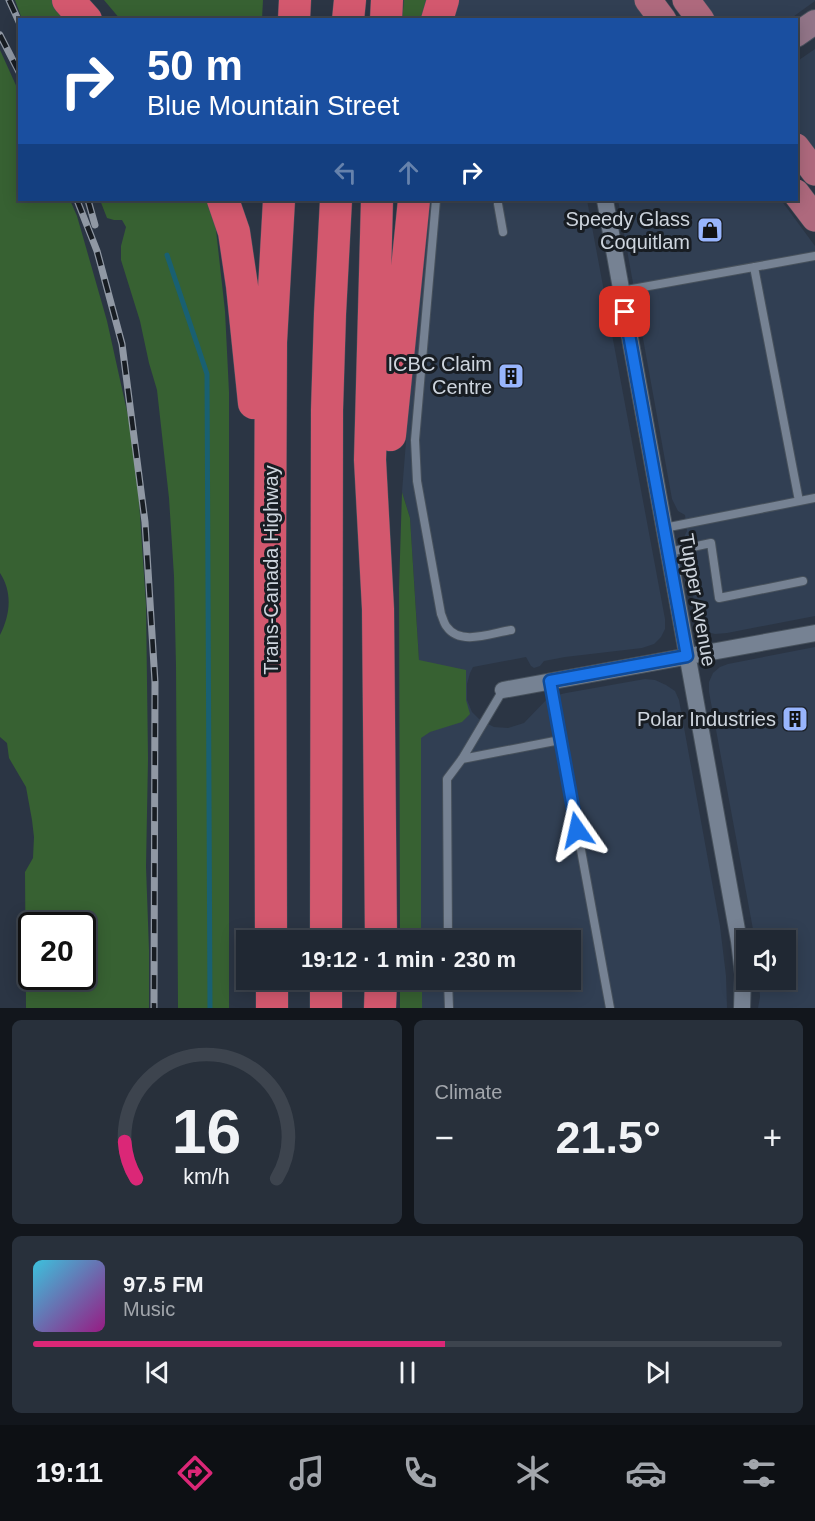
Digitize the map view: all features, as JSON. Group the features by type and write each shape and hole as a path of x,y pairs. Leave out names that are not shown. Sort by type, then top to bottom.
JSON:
{"highway":[{"path":"68,0 84,18"},
{"path":"294,18 296,0"},
{"path":"348,18 350,0"},
{"path":"386,18 387,0"},
{"path":"438,18 443,0"},
{"path":"223,201 234,232 242,286 270,563"},
{"name":"Trans-Canada Highway","path":"272,930 270,563 272,342 279,201"},
{"path":"326,930 327,433 329,326 336,201"},
{"path":"377,201 370,460 378,609 381,930"},
{"path":"378,609 390,432 414,201"},
{"path":"272,990 272,1008"},
{"path":"326,990 326,1008"},
{"path":"380,1008 381,990"}],"main road":[{"path":"648,0 662,18"},
{"path":"686,0 700,18"},
{"path":"798,34 815,22"},
{"path":"798,150 815,172"},
{"path":"798,196 815,218"}],"street":[{"name":"Tupper Avenue","path":"605,201 739,941 743,974 742,1008"},
{"path":"503,690 815,633"}],"lane":[{"path":"436,201 415,440 417,481 441,614 447,627 455,635 465,639 511,630"},
{"path":"498,204 503,231"},
{"path":"621,291 815,256"},
{"path":"754,267 799,501"},
{"path":"664,528 815,498"},
{"path":"669,552 711,543 719,598 803,581"},
{"path":"550,681 610,1008"},
{"path":"448,930 447,779 462,759 503,690"},
{"path":"462,759 560,740"},
{"path":"448,990 449,1008"}],"shaded area":[{"path":"458,0 634,0 650,18 453,18"},
{"path":"698,0 815,0 791,18 712,18"},
{"path":"815,49 815,157 798,133 798,61"},
{"path":"428,201 587,201 665,629 654,644 642,648 565,657 544,661 540,666 534,668 526,657 473,667 467,684 467,700 472,712 480,720 494,727 508,728 524,723 549,697 566,693 645,679 655,680 675,691 679,700 720,926 727,1008 422,1008 422,990 581,990 581,930 421,930 419,660 410,518 402,492"},
{"path":"618,201 782,201 815,246 815,616 727,633 707,632 698,622 683,543 687,531 685,515 678,511 672,499"},
{"path":"815,647 815,1008 758,1008 760,990 796,990 796,930 753,930 709,692 709,682 713,673 728,664"}],"green space":[{"path":"15,0 53,0 68,18 22,18"},
{"path":"104,0 263,0 262,18 119,18"},
{"path":"404,0 432,0 428,18 402,18"},
{"path":"0,50 18,90 18,201 70,201 77,216 107,321 132,434 146,605 148,759 146,867 149,1008 26,1008 26,990 96,990 96,912 25,912 25,872 33,858 32,820 26,787 9,758 7,743 0,737 0,635 8,612 7,588 0,573"},
{"path":"100,201 209,201 215,221 225,311 229,392 229,1008 178,1008 176,666 169,498 157,390 140,321 121,260 121,246 126,227 122,220 107,218"},
{"path":"402,492 410,518 419,660 466,670 466,700 470,714 462,722 430,732 421,738 421,930 400,930 399,588"},
{"path":"400,990 422,990 422,1008 400,1008"}],"waterway":[{"path":"167,255 207,374 210,1008"}],"railway":[{"path":"9,0 18,20"},
{"path":"0,35 18,70"},
{"path":"77,201 97,251 122,344 145,522 155,682 154,1008"},
{"path":"88,201 95,225"}],"place":[{"name":"Speedy Glass Coquitlam","path":"710,230"},
{"name":"ICBC Claim Centre","path":"511,376"},
{"name":"Polar Industries","path":"795,719"}],"route":[{"path":"577,830 550,681 687,656 625,312"}]}
